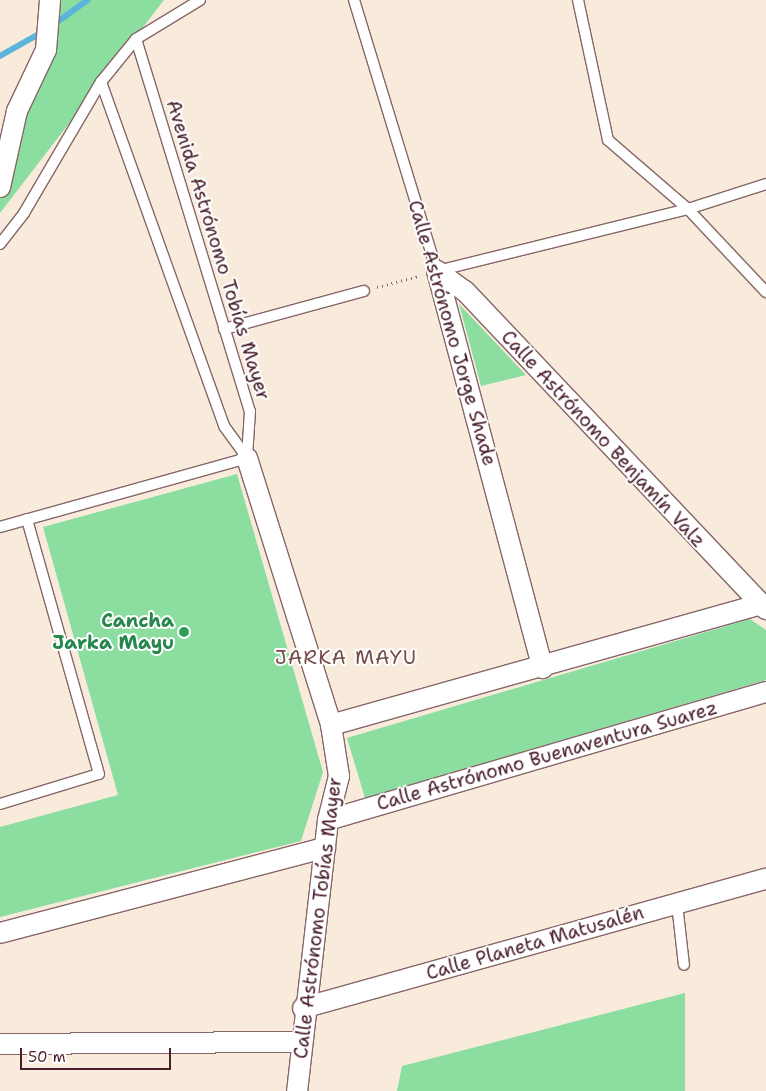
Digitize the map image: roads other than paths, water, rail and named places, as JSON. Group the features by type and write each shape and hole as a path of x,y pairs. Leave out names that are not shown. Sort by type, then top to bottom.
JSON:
{"street":[{"path":"0,187 17,111 46,50 50,0"},
{"name":"Calle Astrónomo Benjamín Valz","path":"437,271 465,291 762,607"},
{"name":"Calle Astrónomo Jorge Shade","path":"437,271 543,668"},
{"name":"Calle Astrónomo Tobías Mayer","path":"247,458 331,726 339,776 328,820 304,1008 297,1091"},
{"path":"331,726 762,607"},
{"name":"Calle Astrónomo Buenaventura Suarez","path":"328,820 766,692"},
{"path":"0,933 325,848"},
{"name":"Calle Planeta Matusalén","path":"304,1008 766,879"},
{"path":"0,1044 301,1042"}],"lane":[{"path":"0,244 24,213 101,82 136,39 200,0"},
{"name":"Calle Astrónomo Jorge Shade","path":"354,0 437,271"},
{"path":"578,0 608,140 688,209 766,292"},
{"name":"Avenida Astrónomo Tobías Mayer","path":"136,39 250,411 247,458"},
{"path":"0,527 247,458 224,426 101,82"},
{"path":"437,271 688,209 766,184"},
{"path":"224,329 364,291"},
{"path":"0,804 99,774 28,519"},
{"path":"677,904 684,965"}],"waterway":[{"path":"60,20 88,0"},
{"path":"0,56 39,34"}],"place":[{"name":"Cancha Jarka Mayu","path":"184,632"}],"district":[{"name":"JARKA MAYU","path":"346,657"}]}
